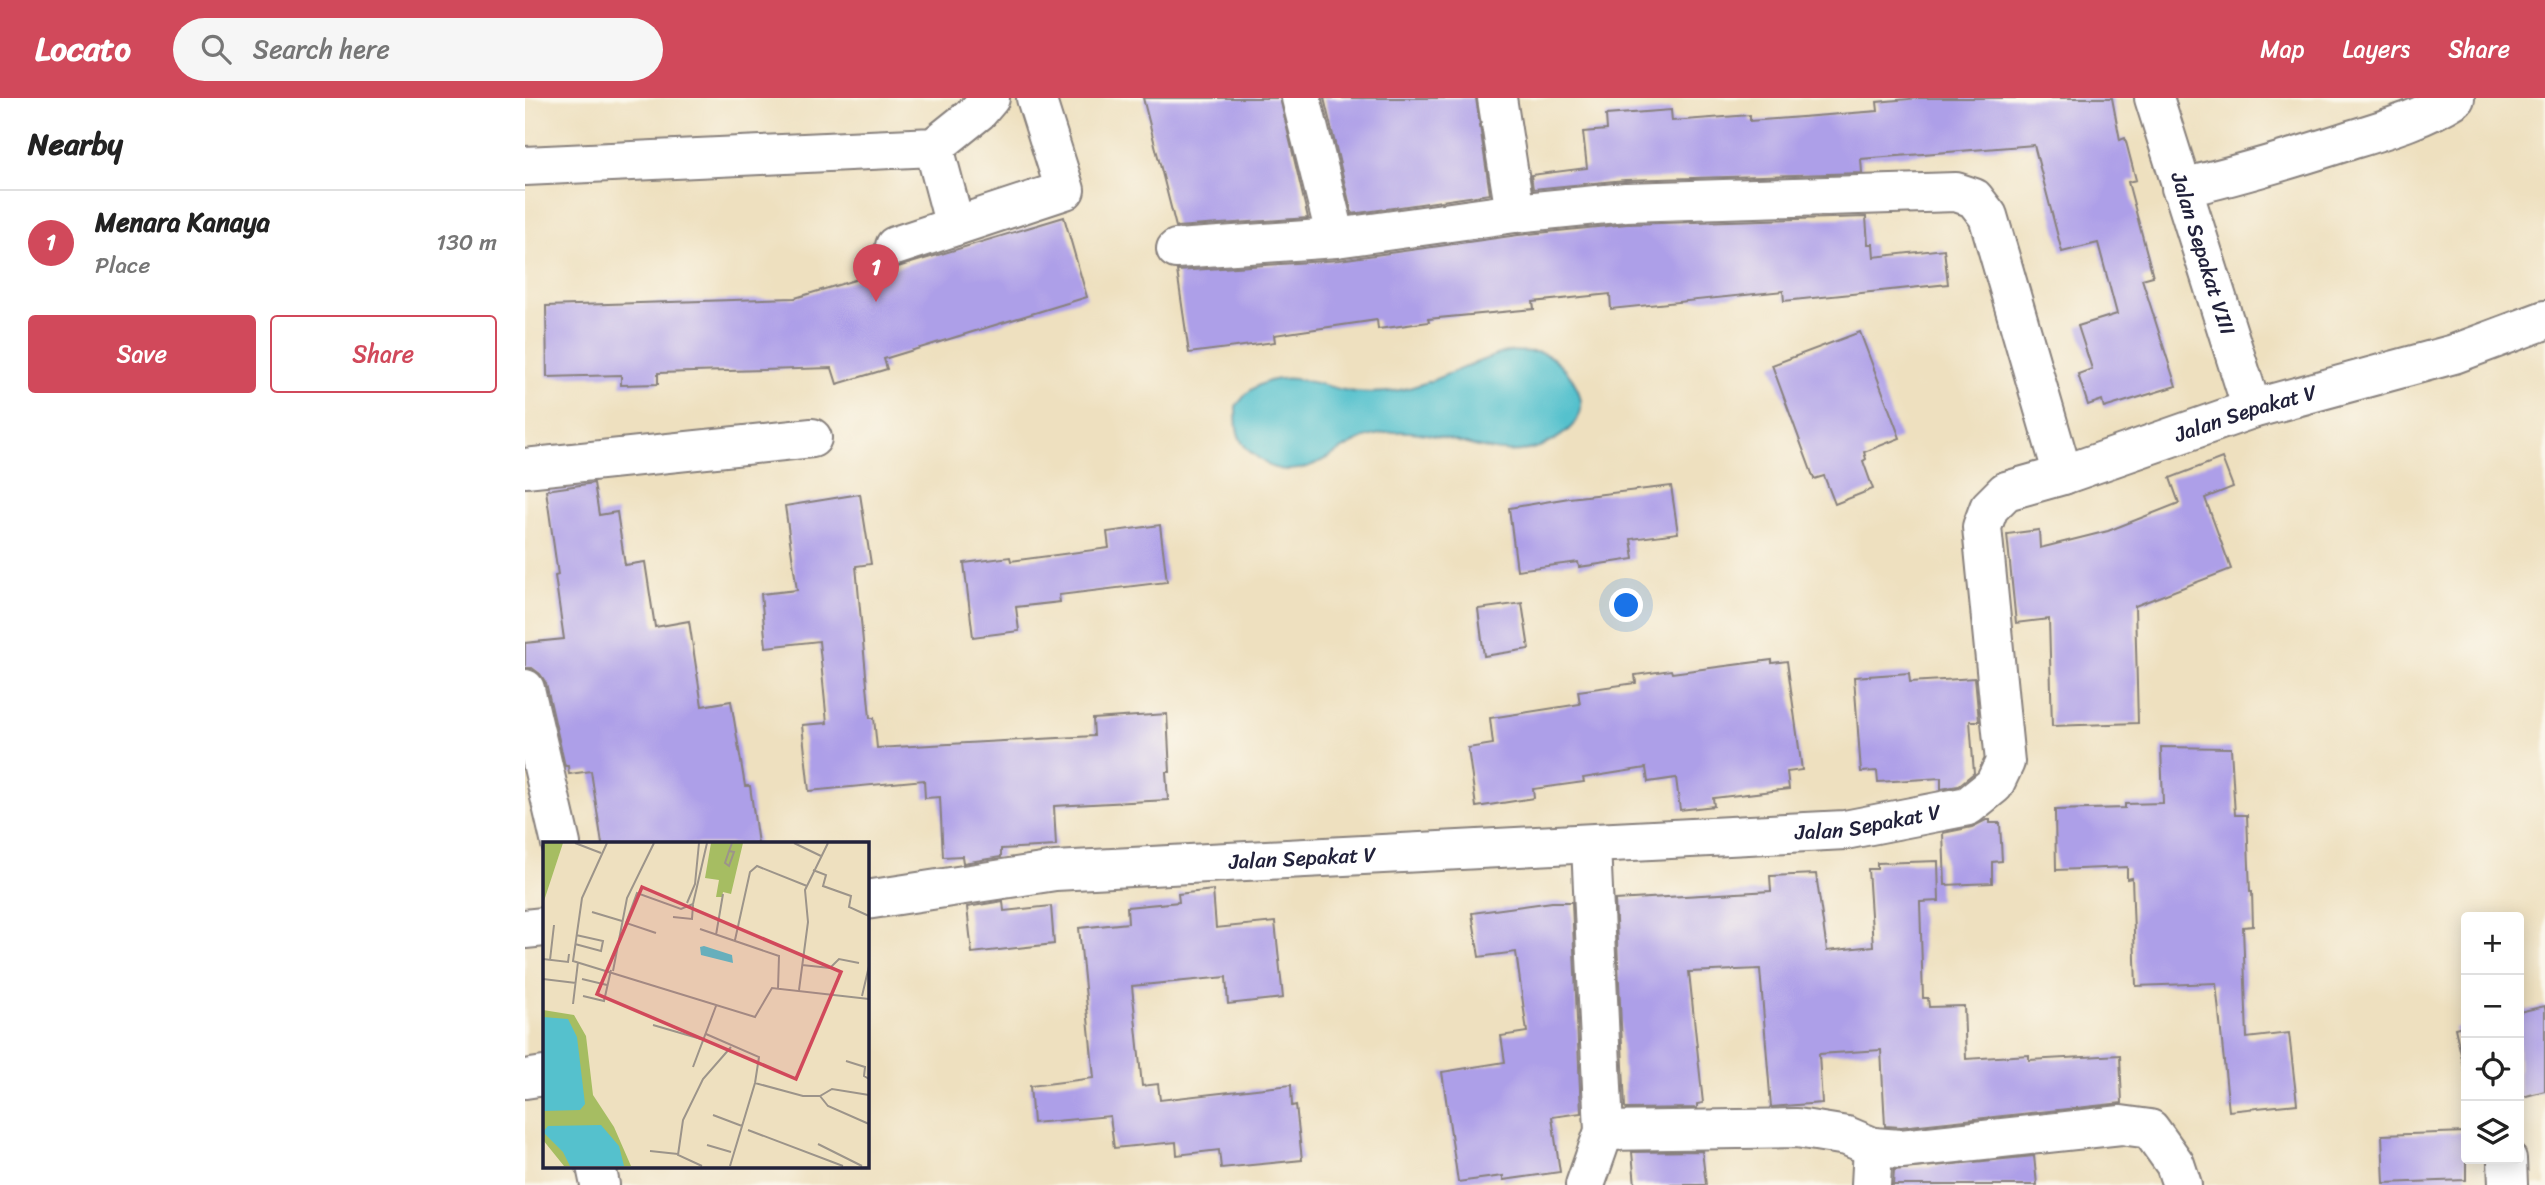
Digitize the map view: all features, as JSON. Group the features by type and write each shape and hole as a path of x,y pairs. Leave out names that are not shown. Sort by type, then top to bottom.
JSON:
{"street":[{"path":"525,166 935,147 979,111 990,98"},
{"path":"895,246 1065,190 1036,98"},
{"path":"1301,98 1336,238"},
{"path":"1497,98 1515,213"},
{"name":"Jalan Sepakat VIII","path":"2154,98 2252,409"},
{"path":"2181,188 2242,174 2372,134 2438,109 2455,98"},
{"path":"935,147 955,226"},
{"path":"1176,249 1336,238 1515,213 1626,202 1956,192 1974,198 1988,216 2063,475"},
{"name":"Jalan Sepakat V","path":"868,900 1055,871 1845,830 1968,806 1994,785 2005,762 1982,527 1989,508 2006,491 2063,475 2252,409 2454,354 2545,320"},
{"path":"525,468 811,438"},
{"path":"527,707 561,842"},
{"path":"1585,1185 1604,1131 1591,845"},
{"path":"525,929 543,927"},
{"path":"525,1079 543,1076"},
{"path":"1604,1131 1797,1128 1828,1131 1873,1147 1901,1149 2121,1125 2150,1129 2175,1164 2182,1185"},
{"path":"1871,1185 1873,1147"},
{"path":"2507,1164 2508,1185"}],"water":[{"path":"1510,351 1538,352 1550,357 1566,370 1577,388 1581,408 1576,421 1563,434 1542,446 1523,451 1505,451 1486,449 1432,435 1395,432 1366,438 1308,467 1286,470 1272,467 1250,452 1239,435 1236,406 1262,383 1285,378 1354,392 1387,392 1416,386"}],"building":[{"path":"1143,98 1280,98 1308,218 1176,227"},
{"path":"1324,98 1476,98 1490,194 1352,214"},
{"path":"1919,98 2112,98 2120,140 2125,138 2136,180 2128,182 2153,276 2142,279 2176,386 2104,408 2102,400 2088,405 2078,374 2092,369 2078,326 2117,314 2098,243 2062,252 2034,145 1861,159 1862,173 1625,180 1533,189 1531,175 1587,168 1583,132 1607,130 1606,115 1671,110 1672,121 1750,115 1750,121 1878,111 1877,102"},
{"path":"1064,217 1087,297 884,359 887,369 837,384 832,368 658,373 658,384 621,385 621,375 547,377 546,306 795,298"},
{"path":"1866,217 1868,244 1873,244 1874,257 1944,249 1948,284 1784,301 1783,291 1611,309 1610,294 1533,302 1534,309 1428,319 1429,322 1378,329 1377,320 1274,335 1275,342 1189,353 1177,271 1339,260 1518,235 1627,224"},
{"path":"1860,332 1900,438 1864,452 1866,459 1863,461 1873,489 1835,504 1824,476 1814,479 1772,365"},
{"path":"2222,458 2233,487 2205,498 2231,569 2135,606 2138,723 2052,726 2049,619 2016,623 2007,534 2039,530 2040,548 2108,531 2179,503 2170,478"},
{"path":"594,483 599,515 617,512 625,565 645,562 655,627 689,621 702,706 731,701 745,786 750,786 758,842 602,842 591,771 569,774 546,683 532,668 525,668 525,643 564,639 546,490"},
{"path":"1671,486 1678,533 1631,539 1634,559 1579,567 1578,562 1517,570 1509,508"},
{"path":"860,494 871,564 856,566 870,718 874,718 877,748 1094,736 1093,719 1167,714 1170,772 1166,772 1168,800 1054,806 1056,846 1001,849 1001,857 963,863 962,856 943,857 940,797 925,798 924,780 809,791 802,725 827,723 819,641 766,647 761,594 797,590 785,506"},
{"path":"1160,525 1167,582 1059,595 1060,602 1016,607 1019,631 973,637 964,563 1010,557 1011,561 1109,548 1107,532"},
{"path":"1522,603 1529,649 1484,656 1478,609"},
{"path":"1772,660 1772,663 1787,661 1802,770 1787,772 1789,789 1713,798 1714,806 1680,810 1676,778 1648,782 1646,768 1583,778 1584,782 1533,789 1534,798 1476,807 1468,748 1493,744 1490,718 1580,704 1578,691 1636,683 1635,675"},
{"path":"1909,673 1910,682 1975,678 1979,721 1970,721 1974,773 1958,786 1941,789 1941,778 1878,782 1877,771 1861,772 1854,677"},
{"path":"2161,747 2231,748 2235,815 2247,815 2252,892 2253,926 2243,927 2247,1038 2289,1033 2297,1104 2229,1111 2216,983 2136,986 2132,878 2127,879 2127,867 2056,870 2055,810 2125,808 2125,804 2163,803"},
{"path":"1986,820 2000,823 2002,861 1992,862 1992,883 1945,885 1943,833 1972,827"},
{"path":"1938,861 1939,901 1920,902 1923,998 1928,998 1929,1007 1964,1006 1966,1059 2029,1055 2029,1060 2120,1055 2122,1103 1901,1127 1885,1126 1881,1050 1819,1054 1822,1103 1771,1107 1760,969 1689,972 1703,1103 1697,1104 1697,1108 1625,1107 1615,900 1771,891 1770,876 1816,874 1827,951 1873,946 1868,869 1877,869 1877,863"},
{"path":"1213,890 1216,928 1275,922 1283,998 1228,1004 1226,977 1132,986 1142,1086 1158,1084 1160,1100 1291,1085 1302,1160 1221,1168 1219,1150 1177,1155 1176,1142 1114,1148 1110,1116 1033,1123 1030,1086 1094,1078 1079,928 1128,923 1127,907 1179,902 1178,894"},
{"path":"1003,901 1004,911 1051,906 1054,944 972,953 967,907"},
{"path":"1552,902 1572,902 1581,1113 1552,1117 1560,1172 1503,1180 1503,1176 1458,1182 1442,1072 1505,1062 1501,1036 1527,1032 1516,952 1479,957 1472,913"},
{"path":"2545,1006 2545,1091 2524,1097 2524,1038 2524,1011"},
{"path":"2461,1026 2461,1054 2455,1028"},
{"path":"2461,1132 2461,1164 2466,1164 2466,1180 2384,1183 2382,1135"},
{"path":"1702,1151 1706,1185 1635,1185 1632,1152"},
{"path":"2034,1156 2037,1185 1893,1185 1894,1170"}],"place":[{"name":"Menara Kanaya","path":"876,302"}]}
